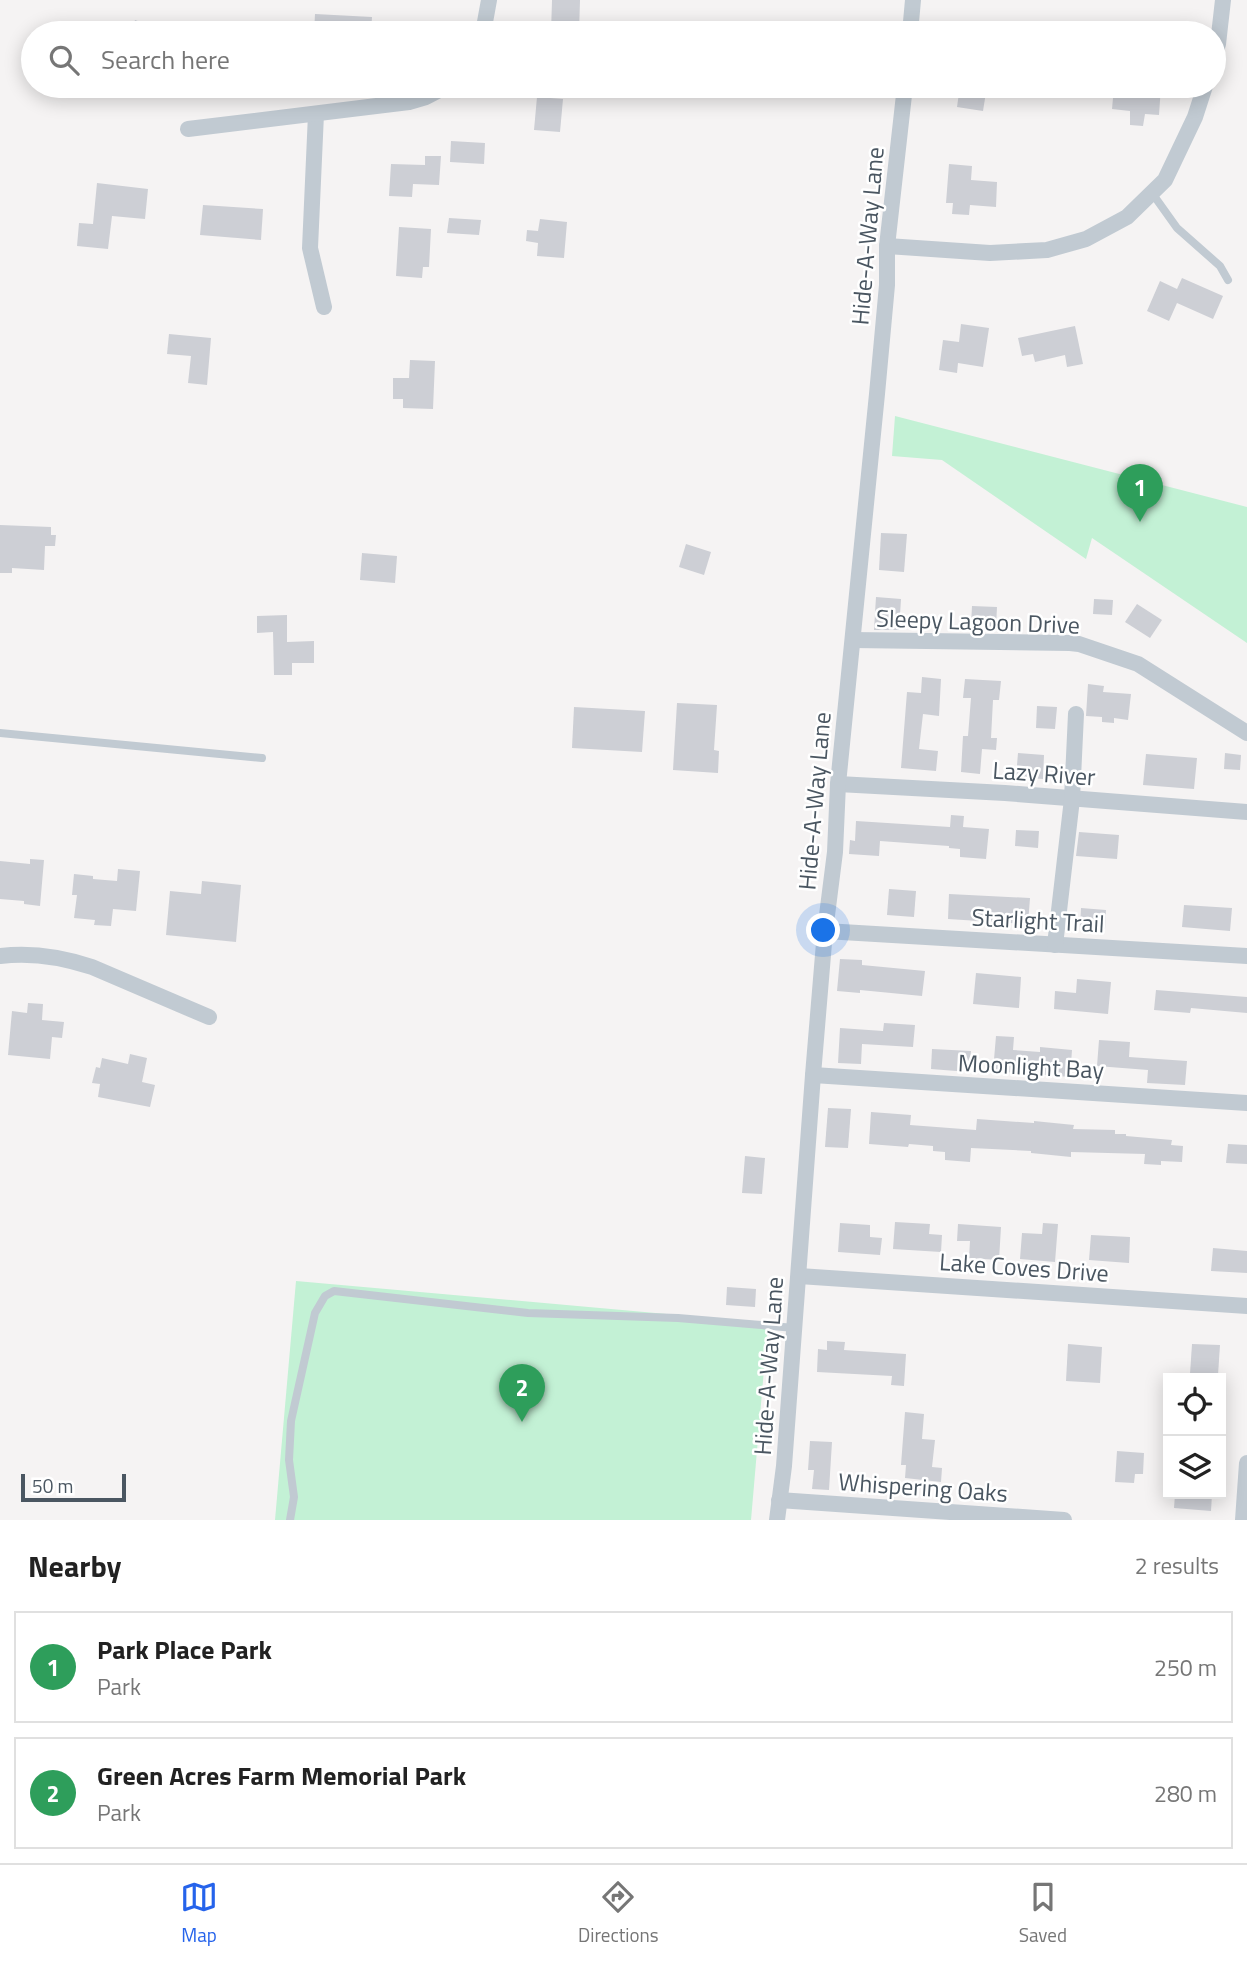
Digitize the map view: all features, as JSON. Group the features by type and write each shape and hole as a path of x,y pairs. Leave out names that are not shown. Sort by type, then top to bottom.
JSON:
{"street":[{"path":"485,21 489,0"},
{"path":"911,21 913,0"},
{"path":"1221,21 1223,0"},
{"path":"188,129 409,102 423,98"},
{"name":"Hide-A-Way Lane","path":"777,1520 784,1466 825,931 835,852 838,784 887,285 887,246 904,98"},
{"path":"887,246 990,253 1046,250 1086,239 1127,217 1165,180 1201,98"},
{"path":"317,114 310,248 324,307"},
{"name":"Sleepy Lagoon Drive","path":"853,640 1079,644 1138,664 1247,733"},
{"path":"1055,945 1072,799 1076,714"},
{"name":"Lazy River","path":"838,784 1004,793 1247,812"},
{"name":"Starlight Trail","path":"825,931 1247,956"},
{"path":"0,956 37,955 76,961 209,1017"},
{"name":"Moonlight Bay","path":"813,1075 1247,1103"},
{"name":"Lake Coves Drive","path":"799,1276 1247,1306"},
{"path":"1243,1520 1247,1462"},
{"name":"Whispering Oaks","path":"779,1500 1064,1520"}],"lane":[{"path":"1152,193 1177,228 1220,266 1228,279"},
{"path":"0,733 262,758"},
{"path":"290,1520 294,1497 289,1461 291,1421 315,1313 325,1296 334,1291 527,1313 678,1318 794,1328"}],"green space":[{"path":"895,416 1247,507 1247,643 1092,538 1086,559 942,460 892,456"},
{"path":"296,1281 768,1323 751,1520 275,1520"}],"building":[{"path":"552,0 580,0 579,21 551,21"},
{"path":"315,14 372,17 372,21 315,21"},
{"path":"537,98 563,99 560,132 534,130"},
{"path":"958,98 985,98 983,111 957,107"},
{"path":"1113,98 1160,98 1159,115 1145,114 1143,126 1130,125 1130,111 1112,109"},
{"path":"451,141 485,143 484,164 450,162"},
{"path":"425,156 441,156 439,185 413,184 412,197 389,196 391,164 425,165"},
{"path":"949,164 972,166 971,180 997,182 996,207 970,205 969,215 952,214 953,203 946,203"},
{"path":"97,183 148,189 145,219 112,216 108,249 77,246 79,223 93,224"},
{"path":"203,205 263,209 261,240 200,235"},
{"path":"449,218 481,220 479,235 447,233"},
{"path":"540,219 567,222 564,258 537,256 538,243 526,241 527,230 538,231"},
{"path":"399,227 431,229 429,267 423,267 422,278 396,276"},
{"path":"1182,278 1223,296 1213,319 1177,303 1169,321 1147,311 1160,281 1177,289"},
{"path":"961,324 989,328 983,367 958,363 957,373 939,370 943,340 959,342"},
{"path":"1075,326 1083,364 1067,367 1065,355 1035,362 1033,354 1022,356 1018,338"},
{"path":"169,334 211,338 207,385 188,383 191,356 167,354"},
{"path":"410,360 435,361 433,409 403,408 403,399 393,399 393,378 409,378"},
{"path":"0,525 51,527 51,535 56,535 55,546 45,546 44,570 12,568 12,573 0,573"},
{"path":"881,533 907,534 904,572 879,570"},
{"path":"686,544 711,552 704,575 679,567"},
{"path":"362,553 397,556 395,583 360,580"},
{"path":"876,597 901,599 899,630 874,630"},
{"path":"1094,599 1113,600 1112,615 1093,614"},
{"path":"1137,604 1162,620 1150,638 1125,622"},
{"path":"972,606 997,607 996,627 971,625"},
{"path":"287,615 287,642 314,641 314,663 292,663 292,675 274,675 273,632 257,633 257,616"},
{"path":"922,677 941,679 939,716 923,714 919,749 938,751 936,771 901,768 907,692 921,693"},
{"path":"965,679 1001,681 999,700 993,700 991,738 997,738 996,750 982,749 980,774 961,772 963,736 968,736 971,698 963,698"},
{"path":"1088,684 1104,686 1103,692 1131,694 1128,720 1114,718 1114,723 1102,722 1102,717 1086,716"},
{"path":"677,703 717,705 714,750 719,751 718,773 673,770"},
{"path":"1037,706 1057,707 1055,729 1036,728"},
{"path":"574,707 645,711 642,752 572,748"},
{"path":"1018,753 1044,755 1043,779 1016,777"},
{"path":"1225,753 1241,755 1240,770 1224,769"},
{"path":"1146,754 1197,758 1194,789 1143,785"},
{"path":"951,815 964,816 963,827 989,829 986,859 960,857 960,849 949,846 880,841 879,856 849,854 850,840 855,841 856,821 950,827"},
{"path":"1016,830 1039,831 1038,848 1015,846"},
{"path":"1079,832 1119,835 1117,859 1076,856"},
{"path":"30,859 44,860 40,906 24,904 24,901 0,899 0,861 30,864"},
{"path":"118,869 140,871 136,911 113,909 111,926 94,925 95,920 74,918 77,895 72,895 74,874 117,881"},
{"path":"202,881 241,885 236,942 166,935 170,891 201,894"},
{"path":"889,889 916,891 914,917 887,915"},
{"path":"949,894 1030,898 1028,924 948,919"},
{"path":"1184,905 1232,908 1230,931 1182,927"},
{"path":"1081,908 1106,910 1105,929 1080,927"},
{"path":"840,959 862,960 862,965 925,971 922,996 860,990 860,993 837,991"},
{"path":"976,973 1021,977 1019,1008 973,1004"},
{"path":"1077,979 1111,982 1108,1014 1054,1009 1055,991 1076,993"},
{"path":"1156,990 1247,997 1247,1013 1191,1008 1190,1013 1154,1010"},
{"path":"28,1003 43,1004 42,1020 64,1022 62,1038 52,1037 50,1059 8,1055 12,1011 27,1013"},
{"path":"884,1023 915,1025 913,1047 862,1044 861,1064 838,1063 840,1028 883,1031"},
{"path":"996,1036 1014,1037 1013,1050 1040,1052 1040,1047 1072,1050 1070,1077 993,1071"},
{"path":"1099,1040 1130,1042 1129,1057 1187,1061 1185,1085 1147,1083 1148,1070 1097,1066"},
{"path":"932,1049 971,1051 969,1072 931,1069"},
{"path":"130,1054 147,1058 142,1082 155,1085 150,1107 98,1097 100,1084 92,1083 96,1067 100,1068 102,1058 128,1064"},
{"path":"828,1108 851,1109 848,1148 825,1147"},
{"path":"871,1112 911,1115 910,1125 976,1130 977,1119 1034,1121 1074,1125 1073,1129 1115,1130 1115,1134 1126,1136 1172,1140 1171,1145 1183,1146 1182,1162 1161,1161 1161,1165 1144,1164 1145,1154 1071,1152 1071,1157 1031,1151 971,1148 970,1162 945,1160 945,1152 933,1151 933,1146 869,1144"},
{"path":"1228,1144 1247,1145 1247,1164 1226,1163"},
{"path":"745,1156 765,1158 762,1194 742,1193"},
{"path":"895,1222 930,1224 929,1234 942,1235 941,1252 893,1249"},
{"path":"840,1223 870,1225 870,1237 882,1238 880,1255 838,1252"},
{"path":"1043,1223 1058,1224 1055,1262 1020,1259 1022,1233 1042,1234"},
{"path":"958,1224 1001,1227 999,1260 969,1258 970,1241 957,1241"},
{"path":"1091,1235 1130,1237 1129,1263 1089,1260"},
{"path":"1213,1248 1247,1251 1247,1273 1211,1271"},
{"path":"727,1287 756,1289 755,1307 726,1305"},
{"path":"827,1341 845,1342 844,1350 906,1354 904,1386 891,1385 892,1376 817,1372 818,1349 827,1350"},
{"path":"1068,1344 1102,1347 1100,1383 1066,1381"},
{"path":"1192,1344 1220,1345 1218,1373 1190,1373"},
{"path":"905,1412 924,1414 922,1439 935,1440 932,1467 942,1468 941,1482 905,1478 906,1465 901,1465"},
{"path":"810,1441 832,1442 829,1490 812,1489 814,1470 808,1470"},
{"path":"1117,1451 1144,1453 1143,1474 1135,1474 1134,1483 1115,1482"},
{"path":"1175,1499 1212,1499 1211,1511 1174,1508"}],"place":[{"name":"Park Place Park","path":"1140,522"},
{"name":"Green Acres Farm Memorial Park","path":"522,1422"}]}
